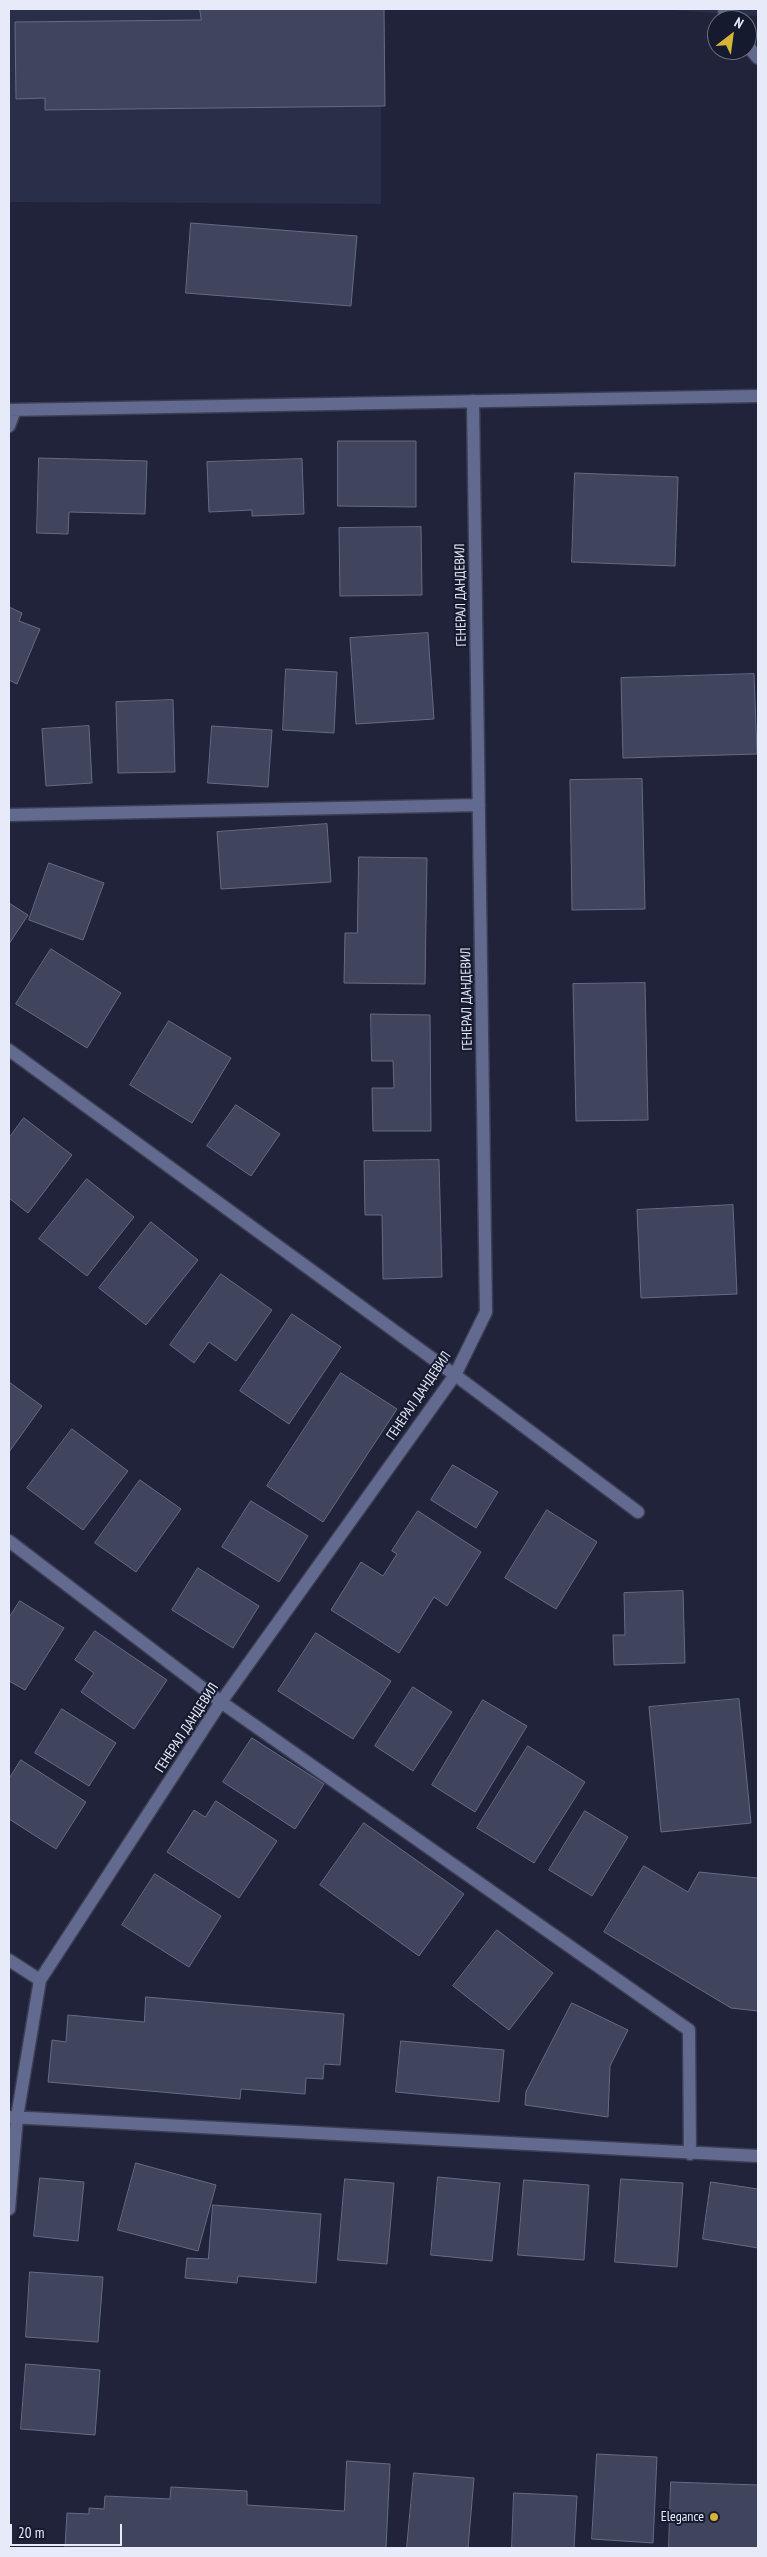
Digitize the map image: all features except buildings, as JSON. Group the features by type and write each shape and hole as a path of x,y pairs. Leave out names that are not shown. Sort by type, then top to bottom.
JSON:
{"street":[{"path":"9,426 12,410 758,396"},
{"name":"ГЕНЕРАЛ ДАНДЕВИЛ","path":"9,2209 13,2117 40,1980 221,1702 455,1375 486,1312 473,401"},
{"path":"9,815 479,804"},
{"path":"9,1050 455,1375 638,1512"},
{"path":"9,1541 221,1702 689,2030 690,2154"},
{"path":"9,1960 40,1980"},
{"path":"13,2117 690,2154 758,2156"}],"shaded area":[{"path":"9,9 381,9 381,204 9,202"},
{"path":"656,9 758,9 758,16 757,10 707,10 707,12"}],"place":[{"name":"Elegance","path":"714,2517"}]}
